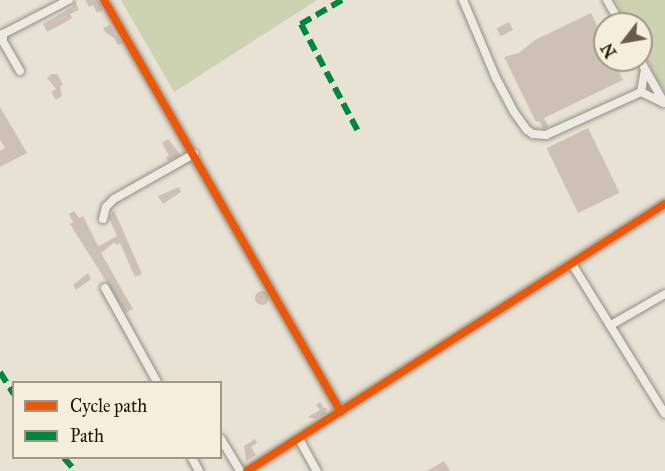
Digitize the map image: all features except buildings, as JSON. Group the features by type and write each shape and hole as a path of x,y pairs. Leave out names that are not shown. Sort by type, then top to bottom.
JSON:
{"street":[{"path":"20,71 3,41 3,34 69,0"},
{"path":"104,0 341,412"},
{"path":"463,0 495,78 514,112 527,130 533,134 546,135 641,92"},
{"path":"641,92 644,72"},
{"path":"647,72 665,104"},
{"path":"641,92 665,104"},
{"path":"103,219 106,207 114,200 194,154"},
{"path":"247,471 665,204"},
{"path":"572,264 665,414"},
{"path":"105,288 156,381"},
{"path":"611,325 665,294"},
{"path":"299,439 317,471"},
{"path":"222,441 240,471"}],"green space":[{"path":"121,0 317,0 174,92"},
{"path":"615,0 665,0 665,93 653,71 653,12 622,12"}],"marked path":[{"path":"342,0 301,24 359,133"},
{"path":"0,372 12,391"},
{"path":"65,459 72,467"}],"cycle path":[{"path":"104,0 341,412"},
{"path":"247,471 665,204"}]}
